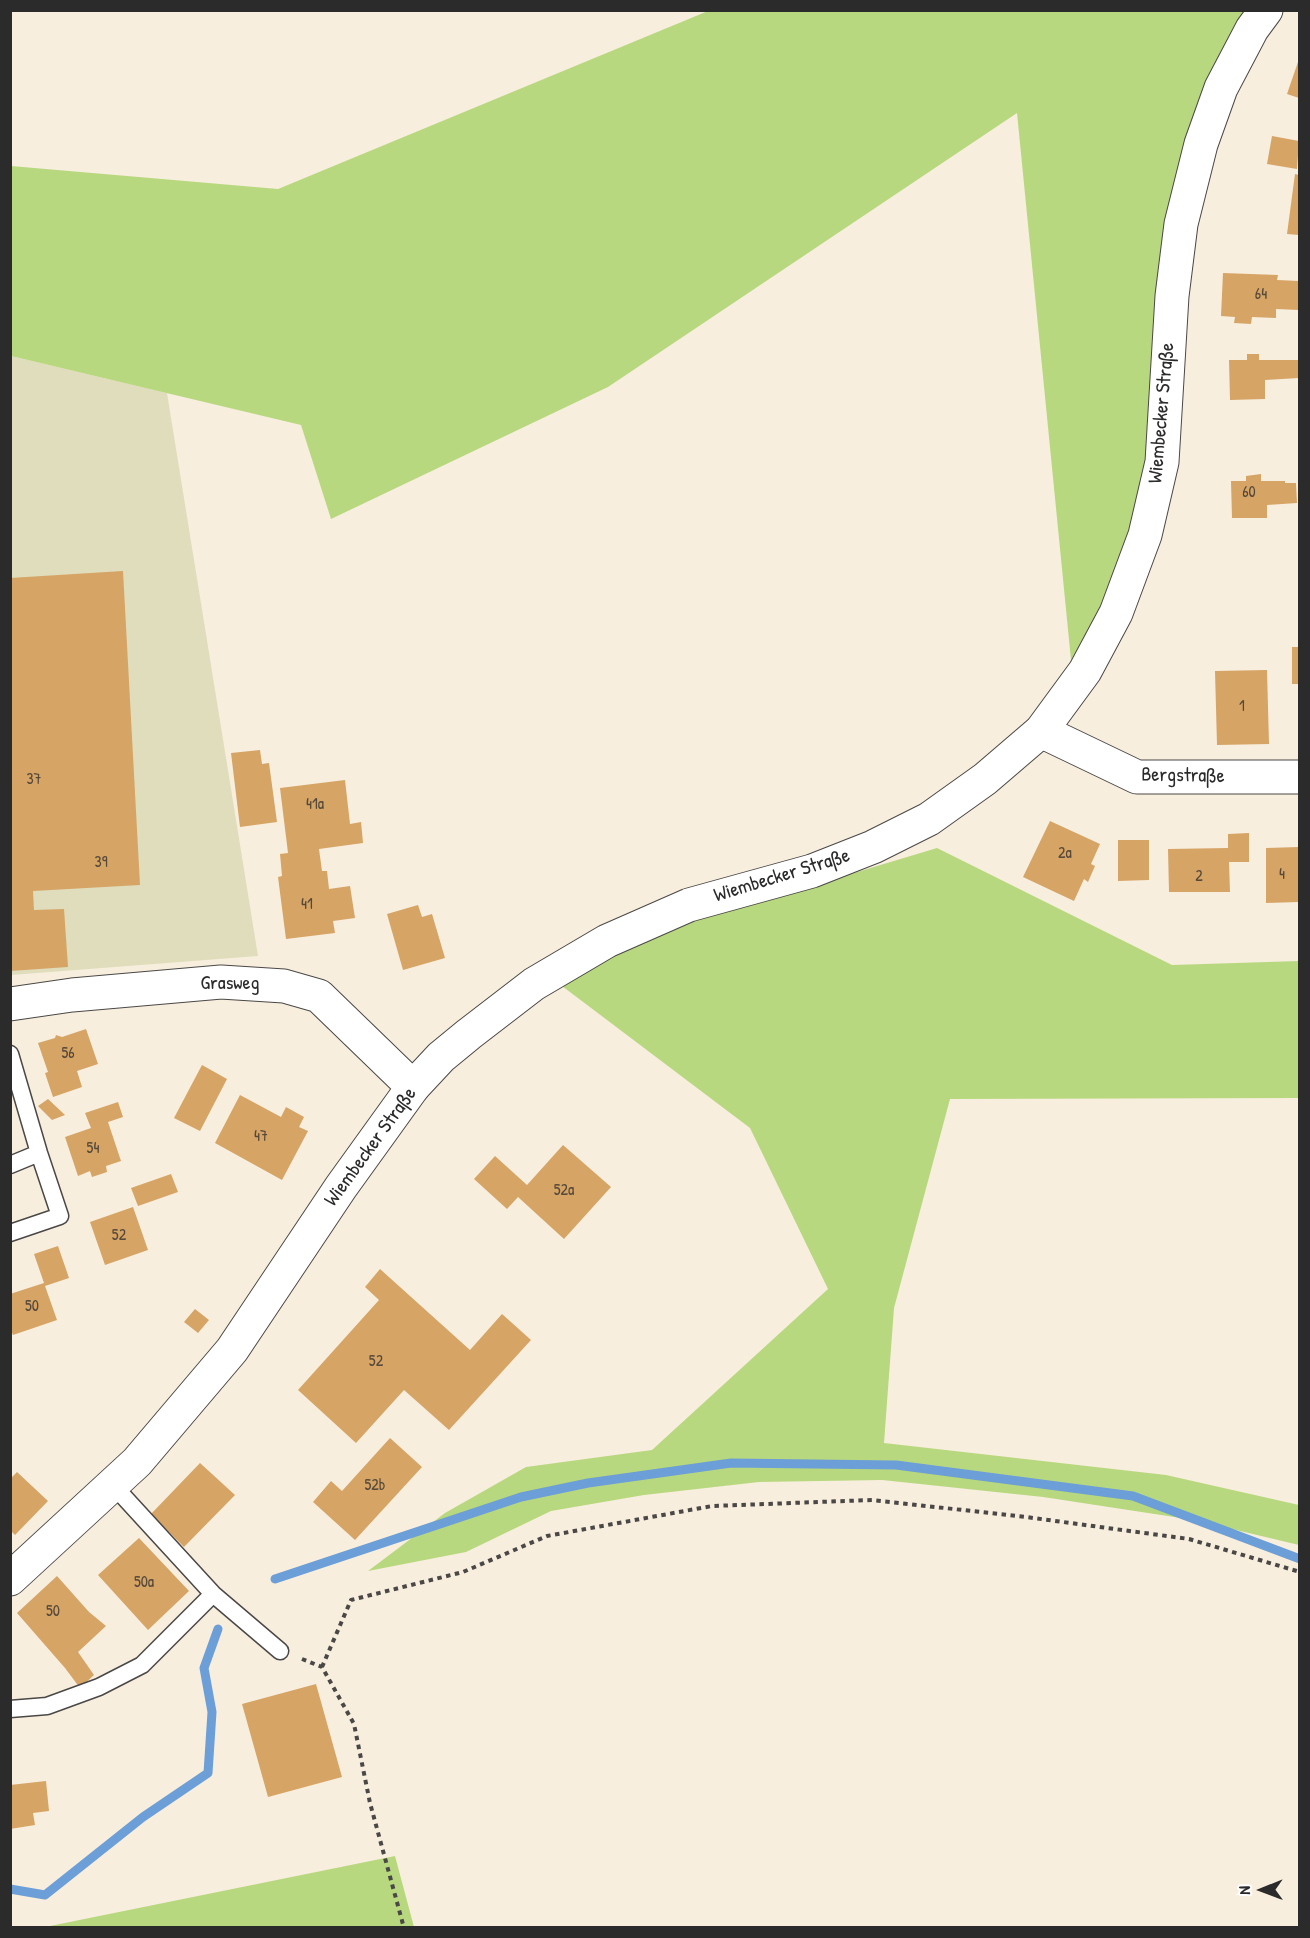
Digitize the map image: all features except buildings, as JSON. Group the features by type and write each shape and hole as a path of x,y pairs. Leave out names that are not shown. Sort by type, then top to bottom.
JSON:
{"street":[{"name":"Wiembecker Straße","path":"10,1579 137,1462 232,1350 341,1187 413,1087 441,1057 524,991 607,941 688,904 812,871 873,847 929,819 985,779 1041,730 1084,671 1116,613 1145,535 1162,462 1172,296 1181,224 1201,144 1221,88 1252,29 1266,10"},
{"name":"Bergstraße","path":"1041,730 1137,777 1299,777"},
{"name":"Grasweg","path":"10,1004 72,995 221,982 284,986 319,996 413,1087"}],"lane":[{"path":"10,1054 60,1216 10,1233"},
{"path":"10,1165 39,1153"},
{"path":"113,1485 213,1594 280,1651"},
{"path":"10,1709 48,1706 99,1687 142,1665 213,1594"}],"path":[{"path":"404,1928 370,1803 354,1724 322,1667 351,1600 463,1572 547,1536 712,1506 872,1500 1026,1517 1190,1539 1299,1572"}],"shaded area":[{"path":"11,356 167,393 258,956 11,975"}],"green space":[{"path":"708,11 1250,11 1231,40 1139,498 1105,604 1071,660 1017,113 608,387 331,519 301,425 11,356 11,166 278,189"},
{"path":"937,848 1172,965 1299,961 1299,1098 950,1099 894,1308 884,1443 1166,1475 1299,1505 1299,1545 1194,1520 1043,1497 882,1480 759,1482 644,1495 551,1511 466,1552 368,1571 445,1513 526,1467 652,1450 828,1289 750,1128 558,983 625,948 694,921"},
{"path":"395,1856 414,1927 45,1927"}],"waterway":[{"path":"275,1579 521,1497 588,1483 731,1463 896,1465 1133,1496 1300,1559"},
{"path":"10,1889 45,1895 143,1817 208,1773 212,1712 204,1668 218,1629"}]}
